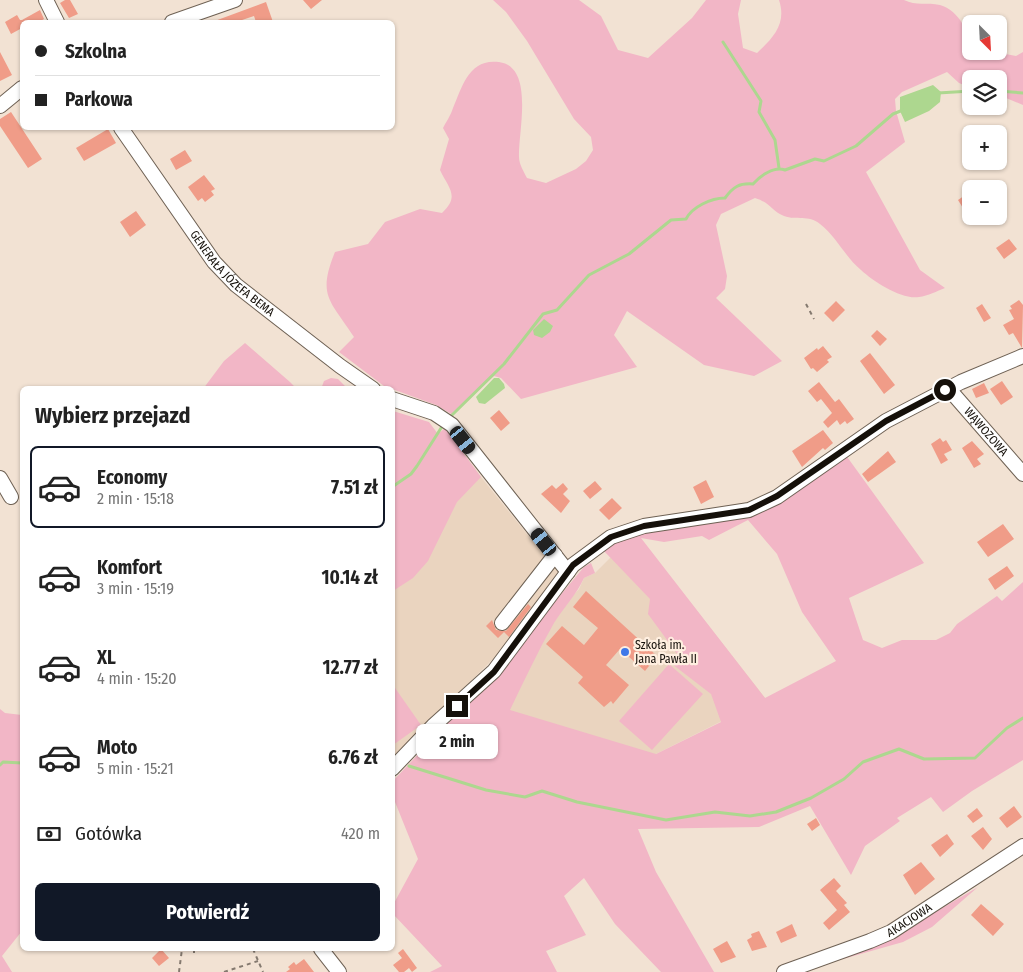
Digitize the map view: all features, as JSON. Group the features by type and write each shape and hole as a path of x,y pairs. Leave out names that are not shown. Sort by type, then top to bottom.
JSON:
{"street":[{"path":"46,0 56,20"},
{"path":"178,20 235,0"},
{"path":"0,106 20,90"},
{"name":"GENERAŁA JÓZEFA BEMA","path":"122,130 214,262 236,285 369,386"},
{"path":"395,766 433,726 494,672 570,568 611,537 644,526 749,510 777,496 886,421 948,388 1023,356"},
{"name":"WĄWOZOWA","path":"948,388 1023,474"},
{"path":"395,400 434,413 452,425 555,556 570,568"},
{"path":"0,478 11,497"},
{"path":"502,623 555,556"},
{"name":"AKACJOWA","path":"784,972 891,932 1023,846"},
{"path":"323,951 339,972"}],"path":[{"path":"806,304 814,319"},
{"path":"179,972 182,951"},
{"path":"254,951 263,972"},
{"path":"224,972 258,961"}],"shaded area":[{"path":"493,0 579,0 601,16 618,50 648,58 692,18 706,0 741,0 738,14 743,48 757,53 773,36 780,23 781,9 779,0 904,0 913,3 940,5 953,12 962,23 962,60 1008,60 1008,54 1016,56 1023,52 1023,105 1007,98 1007,70 962,70 962,84 947,72 902,92 895,99 896,111 905,142 866,172 920,270 945,288 919,297 905,296 897,293 873,280 855,265 826,229 816,221 807,218 784,216 755,198 721,214 716,225 727,276 725,289 716,298 782,361 754,376 704,365 627,311 614,335 637,367 521,399 501,378 494,376 453,415 436,405 395,390 395,386 384,386 339,352 354,337 329,297 327,279 335,252 368,244 385,222 420,209 442,213 451,202 451,192 440,170 449,139 443,128 468,76 480,65 489,62 499,62 510,66 517,75 521,88 522,102 519,160 527,178 546,183 576,169 586,161 593,150 591,137 574,119 527,41 506,12"},
{"path":"933,85 941,92 940,102 929,111 905,122 900,111 900,97"},
{"path":"544,319 553,326 550,332 542,338 534,335 533,330"},
{"path":"245,343 294,386 205,386 224,361"},
{"path":"331,378 338,379 345,386 322,386 324,381"},
{"path":"494,378 499,378 505,388 485,404 479,403 476,397"},
{"path":"395,412 429,422 438,434 445,428 481,477 457,502 428,561 413,578 395,590"},
{"path":"445,428 481,477 547,559 559,570 536,612 508,644 395,757 395,498"},
{"path":"845,454 924,563 849,598 863,640 882,648 902,640 936,640 950,633 957,624 997,596 1002,601 1023,582 1023,760 972,791 943,812 931,797 897,818 900,821 865,846 851,875 810,806 759,827 638,829 656,872 714,972 661,972 615,924 584,878 564,896 586,935 546,951 557,972 430,972 442,966 395,916 395,901 418,859 395,802 395,779 496,672 584,567 591,563 595,573 584,578 578,590 554,623 510,710 656,754 721,722 711,694 672,664 678,655 648,614 650,599 604,551 619,539 638,532 744,515","holes":["748,520 777,554 802,612 836,661 765,698 641,538 664,542 702,536 709,540"]},
{"name":"Szkoła im. Jana Pawła II","path":"640,538 766,699 656,754 418,760 579,589 584,578 595,573 610,558"},
{"path":"669,664 703,694 652,750 619,721"},
{"path":"395,688 421,725 395,744"},
{"path":"0,709 5,713 20,715 20,934 2,956 12,972 0,972"},
{"path":"978,887 932,927 903,942 804,970 891,938"}],"building":[{"path":"70,0 78,14 69,18 60,3"},
{"path":"303,0 322,0 311,9"},
{"path":"266,2 272,20 255,20 254,16 242,20 217,20"},
{"path":"40,10 44,19 42,20 22,20"},
{"path":"17,15 20,20 20,29 11,34 5,22"},
{"path":"0,52 12,75 0,81"},
{"path":"11,112 20,126 20,130 23,130 42,159 28,168 0,126 0,119"},
{"path":"106,130 109,130 116,143 84,161 76,148"},
{"path":"185,150 192,161 176,170 170,159"},
{"path":"204,175 215,189 211,191 214,195 205,202 202,198 198,201 188,187"},
{"path":"962,197 962,206 958,200"},
{"path":"136,211 146,225 130,237 120,222"},
{"path":"1009,239 1017,249 1004,259 996,248"},
{"path":"1019,300 1023,305 1022,348 1013,333 1009,335 1003,325 1014,319 1009,310 1012,309 1010,306"},
{"path":"836,301 845,310 833,322 824,313"},
{"path":"982,304 991,318 984,322 976,308"},
{"path":"877,330 887,339 880,346 871,336"},
{"path":"823,346 832,357 817,372 813,368 811,369 804,358 817,348 818,350"},
{"path":"870,353 895,385 884,394 860,361"},
{"path":"1002,381 1013,397 1001,405 990,389"},
{"path":"819,382 835,402 839,399 854,419 847,424 845,421 840,425 837,420 828,428 823,422 832,413 821,399 817,402 808,391"},
{"path":"984,383 989,393 976,398 972,389"},
{"path":"499,410 510,423 501,431 490,418"},
{"path":"823,430 833,443 825,450 823,448 802,467 792,451"},
{"path":"940,438 943,442 946,440 952,450 944,454 948,460 941,464 931,444"},
{"path":"972,441 984,454 977,459 981,464 974,468 962,448"},
{"path":"888,451 896,462 868,482 862,474"},
{"path":"706,480 714,497 701,504 693,487"},
{"path":"595,481 602,489 590,499 583,491"},
{"path":"563,483 568,489 563,494 570,501 561,513 541,494 552,485 556,489"},
{"path":"612,498 622,508 609,520 599,510"},
{"path":"1003,524 1014,539 988,557 977,542"},
{"path":"1007,566 1014,576 995,590 988,579"},
{"path":"586,591 657,656 645,671 620,649 606,665 629,685 613,704 611,701 604,707 578,683 583,677 546,644 562,626 584,645 598,628 573,607"},
{"path":"528,604 531,607 509,637 504,632 498,638 486,626 492,620 496,630 506,631"},
{"path":"1014,806 1022,817 1007,828 999,818"},
{"path":"977,808 983,816 973,823 967,816"},
{"path":"816,818 820,825 812,831 807,824"},
{"path":"983,827 992,839 983,850 971,836"},
{"path":"947,834 954,844 940,857 931,845"},
{"path":"921,862 935,879 915,895 903,875"},
{"path":"834,878 841,886 836,891 847,903 844,905 850,912 829,930 823,923 837,910 820,890"},
{"path":"981,904 1004,924 993,936 971,915"},
{"path":"792,924 797,936 781,943 776,932"},
{"path":"759,931 767,947 752,951 747,940 752,937 751,934"},
{"path":"727,941 736,957 721,963 713,949"},
{"path":"403,949 417,968 412,972 409,968 404,972 399,972 393,965 402,958 398,953"},
{"path":"159,951 163,951 169,958 159,966 152,958"},
{"path":"304,959 314,972 286,972 290,969 288,967 294,962 296,965"}],"waterway":[{"path":"723,42 761,101 759,112 775,140 779,168"},
{"path":"938,93 962,92"},
{"path":"1007,92 1023,93"},
{"path":"451,416 504,364 543,314 557,310 589,275 629,254 671,220 686,219 702,204 725,198 737,187 744,184 753,184 763,175 776,169 785,170 815,159 824,161 856,146 893,114 903,110"},
{"path":"395,485 411,474 443,425"},
{"path":"409,766 486,790 525,797 542,791 577,802 666,820 715,812 750,816 776,812 811,798 844,779 863,762 899,749 924,759 975,758 1007,728 1023,718"},
{"path":"0,765 3,762 20,763"}],"place":[{"name":"Szkoła im. Jana Pawła II","path":"625,652"}],"route":[{"path":"457,706 494,672 573,565 611,537 644,526 749,510 777,496 886,421 945,390"}]}
